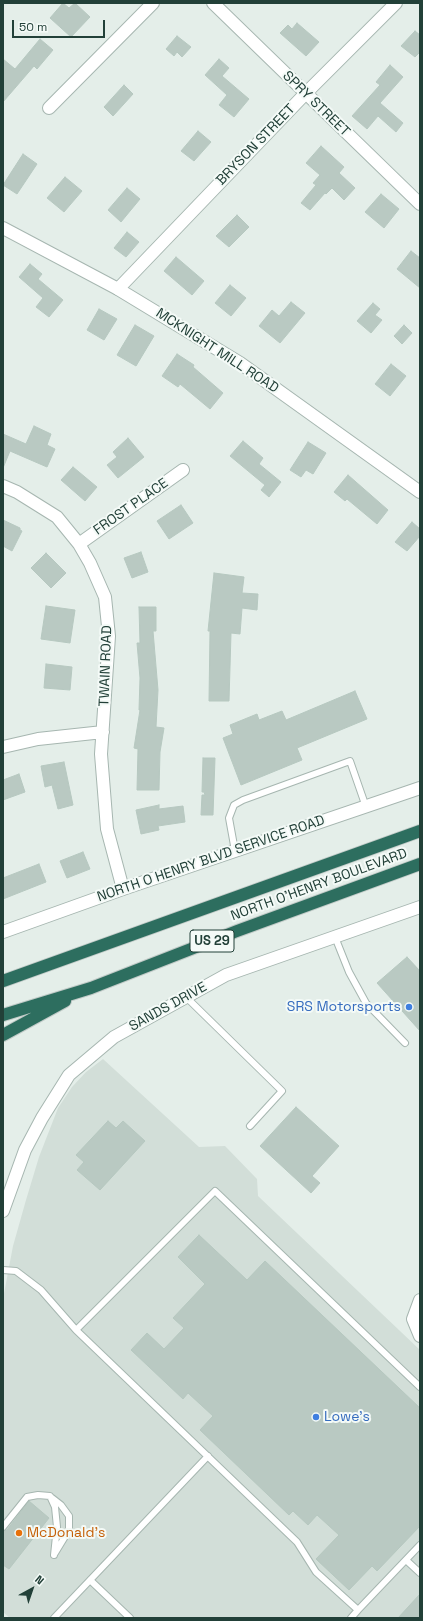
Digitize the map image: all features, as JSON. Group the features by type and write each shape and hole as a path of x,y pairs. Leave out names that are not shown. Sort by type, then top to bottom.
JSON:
{"highway":[{"name":"NORTH O'HENRY BOULEVARD","path":"3,981 420,831"},
{"name":"NORTH O'HENRY BOULEVARD","path":"3,1015 91,988 237,931 420,864"},
{"path":"3,1035 91,988"}],"street":[{"path":"49,108 153,3"},
{"name":"SPRY STREET","path":"213,3 420,204"},
{"name":"BRYSON STREET","path":"118,288 305,94 396,3"},
{"name":"MCKNIGHT MILL ROAD","path":"3,228 118,288 240,362 420,492"},
{"name":"FROST PLACE","path":"78,544 183,470"},
{"name":"TWAIN ROAD","path":"3,486 17,492 56,517 78,544 90,563 105,597 109,636 101,754 107,829 123,889"},
{"path":"3,747 38,739 103,732"},
{"name":"NORTH O HENRY BLVD SERVICE ROAD","path":"3,932 123,889 420,788"},
{"name":"SANDS DRIVE","path":"3,1211 25,1150 42,1118 69,1076 114,1037 226,975 419,909"},
{"path":"420,1300 413,1319 420,1336"}],"lane":[{"path":"235,851 229,818 234,805 243,800 350,761 366,807"},
{"path":"335,937 349,972 366,1003 406,1044"},
{"path":"186,996 282,1091 250,1126"},
{"path":"76,1330 216,1191 420,1387"},
{"path":"3,1270 16,1271 41,1290 76,1330 297,1542 316,1572 358,1610"},
{"path":"54,1618 208,1456"},
{"path":"3,1527 27,1497 38,1495 50,1496 61,1505 69,1516 69,1530 54,1555 57,1527 55,1507 50,1496"},
{"path":"351,1618 420,1545"},
{"path":"406,1560 420,1573"},
{"path":"90,1580 130,1618"}],"shaded area":[{"path":"103,1059 199,1147 225,1146 257,1179 258,1196 420,1350 420,1618 10,1618 3,1612 3,1299 13,1246 26,1200 39,1157 58,1108 72,1087 86,1072"}],"building":[{"path":"63,3 69,8 75,3 90,17 71,37 50,18"},
{"path":"297,23 319,42 306,56 280,33 288,25 292,29"},
{"path":"415,31 420,35 420,52 415,57 401,46"},
{"path":"177,36 191,47 182,57 177,52 174,56 166,49"},
{"path":"40,39 53,50 37,69 34,66 3,102 3,59 15,69"},
{"path":"219,59 229,68 222,76 249,99 234,117 219,105 227,95 205,75"},
{"path":"390,65 403,77 380,103 403,123 396,132 378,116 367,129 352,116 380,85 376,82"},
{"path":"124,85 133,94 113,116 104,107"},
{"path":"198,131 211,142 194,161 181,151"},
{"path":"321,146 344,167 339,173 355,188 344,200 332,188 326,194 325,193 310,210 301,203 316,185 313,183 320,175 306,163"},
{"path":"23,154 37,164 17,194 3,185"},
{"path":"65,177 82,191 64,212 47,198"},
{"path":"127,188 140,199 121,222 108,210"},
{"path":"381,194 399,209 384,228 365,212"},
{"path":"237,215 249,227 229,247 216,236"},
{"path":"127,232 139,242 126,257 114,248"},
{"path":"411,251 420,258 420,288 397,269"},
{"path":"176,257 204,281 192,295 164,271"},
{"path":"30,264 42,274 38,279 63,300 49,317 36,307 43,298 19,277"},
{"path":"230,285 246,298 231,316 215,303"},
{"path":"291,302 305,313 280,343 259,326 272,310 279,316"},
{"path":"373,303 380,309 375,315 382,320 371,333 357,321"},
{"path":"99,309 117,319 104,340 87,330"},
{"path":"135,325 154,336 136,366 117,355"},
{"path":"404,325 412,333 402,344 394,336"},
{"path":"177,354 194,365 193,367 223,393 210,409 180,384 178,387 162,376"},
{"path":"391,364 406,376 390,396 375,384"},
{"path":"34,426 51,434 47,445 55,449 47,467 10,451 3,468 3,434 26,444"},
{"path":"128,438 144,457 118,478 107,465 117,457 113,452"},
{"path":"243,441 263,458 259,464 281,482 269,497 261,490 265,485 230,456"},
{"path":"308,442 326,453 313,474 306,470 301,477 290,470"},
{"path":"73,467 97,487 85,501 61,480"},
{"path":"348,475 388,510 377,524 347,499 345,501 334,492"},
{"path":"181,505 193,523 169,539 157,521"},
{"path":"3,520 20,528 22,531 12,551 3,546"},
{"path":"412,522 420,529 420,536 407,551 395,542"},
{"path":"141,552 148,572 132,578 124,558"},
{"path":"46,553 66,573 51,588 31,568"},
{"path":"214,573 244,577 242,593 258,594 257,610 242,608 240,634 231,633 229,701 209,701 210,631 208,631"},
{"path":"46,606 75,610 70,643 41,639"},
{"path":"139,607 156,607 156,631 153,631 158,690 156,727 164,728 160,752 159,790 137,790 138,749 134,748 140,710 140,678 137,643 140,643"},
{"path":"46,664 72,667 70,690 44,688"},
{"path":"355,691 367,719 297,748 302,760 241,785 223,738 233,734 230,725 257,714 259,720 282,711 286,720"},
{"path":"203,758 215,758 213,815 201,815 202,795 205,795 204,792 202,792"},
{"path":"64,762 73,805 58,809 52,785 45,787 41,766"},
{"path":"19,774 25,792 3,800 3,780"},
{"path":"159,805 159,809 183,806 185,822 158,826 159,830 141,834 136,810"},
{"path":"83,852 90,869 67,878 60,861"},
{"path":"39,864 46,882 3,899 3,878"},
{"name":"SRS Motorsports","path":"407,957 420,971 420,1031 377,983"},
{"path":"296,1107 339,1146 312,1176 320,1183 311,1193 260,1146"},
{"path":"108,1121 116,1128 123,1121 145,1141 100,1190 77,1170 84,1162 76,1155"},
{"path":"199,1235 247,1280 265,1261 420,1408 420,1526 377,1571 372,1566 349,1590 316,1559 339,1535 317,1515 308,1525 293,1511 289,1515 200,1430 213,1416 188,1393 183,1399 131,1350 147,1333 164,1349 184,1328 173,1318 205,1284 178,1257"},
{"path":"29,1501 49,1518 9,1569 3,1565 3,1531 7,1530"},
{"path":"420,1594 420,1618 398,1618"}],"place":[{"name":"SRS Motorsports","path":"409,1007"},
{"name":"Lowe's","path":"316,1417"},
{"name":"McDonald's","path":"19,1533"}]}
